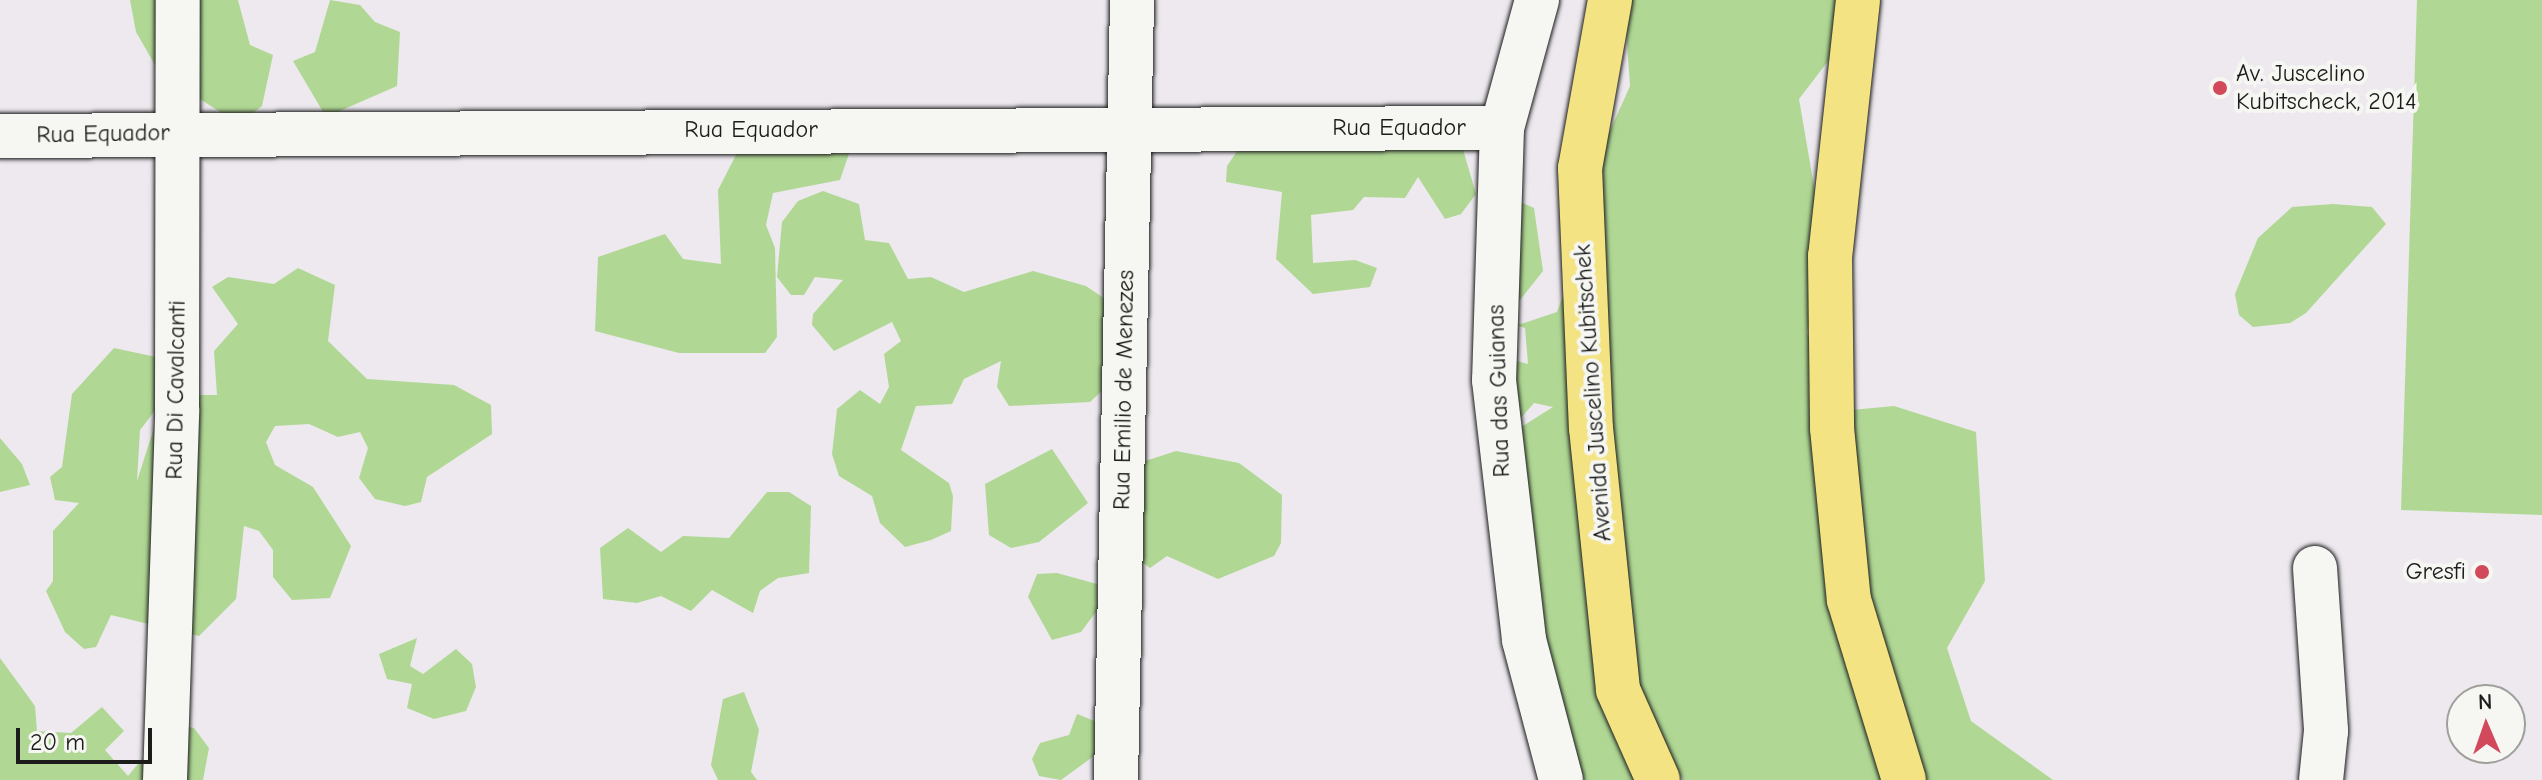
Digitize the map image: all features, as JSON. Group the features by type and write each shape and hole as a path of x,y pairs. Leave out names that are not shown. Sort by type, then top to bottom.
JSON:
{"main road":[{"name":"Avenida Juscelino Kubitschek","path":"1610,0 1580,168 1591,428 1618,690 1658,780"},
{"path":"1858,0 1830,256 1832,428 1849,600 1904,780"}],"street":[{"name":"Rua Di Cavalcanti","path":"165,780 177,409 178,0"},
{"name":"Rua Emilio de Menezes","path":"1116,780 1132,0"},
{"name":"Rua das Guianas","path":"1537,0 1502,128 1494,380 1500,472 1524,640 1561,780"},
{"name":"Rua Equador","path":"0,136 1130,127 1502,128"},
{"path":"2315,568 2326,731 2321,780"}],"green space":[{"path":"130,0 238,0 250,45 273,55 262,106 239,124 200,99 187,69 155,65 136,32"},
{"path":"330,0 360,5 375,22 400,32 397,86 326,117 293,61 315,52"},
{"path":"1624,0 1859,0 1845,39 1799,99 1826,256 1807,332 1830,412 1894,406 1976,432 1985,581 1947,648 1971,721 2053,780 1683,780 1620,691 1570,444 1614,691 1649,780 1567,780 1507,358 1528,364 1525,328 1502,321 1516,200 1534,208 1543,271 1516,305 1518,325 1557,312 1583,242 1593,169 1630,86","holes":["1534,403 1553,407 1518,429 1521,418"]},
{"path":"2417,0 2542,0 2542,515 2401,510"},
{"path":"1246,138 1460,139 1476,194 1461,214 1445,219 1418,177 1405,198 1364,197 1353,210 1311,215 1313,263 1355,260 1377,268 1370,287 1313,294 1276,259 1282,192 1226,182 1227,166"},
{"path":"853,142 840,180 773,193 766,225 775,248 777,337 765,353 679,353 595,331 598,257 665,234 683,259 721,264 718,190 738,151"},
{"path":"823,191 859,204 865,240 889,243 908,279 931,277 964,292 1033,271 1086,286 1108,301 1108,385 1090,402 1009,406 997,387 1001,361 964,379 952,404 916,406 901,450 949,483 953,496 951,531 931,540 905,547 880,523 872,496 839,476 832,454 837,409 860,390 880,404 889,387 884,354 901,341 892,322 834,351 812,325 813,314 843,280 815,277 804,295 791,295 777,277 782,222 798,201"},
{"path":"2333,204 2372,207 2386,224 2306,313 2290,323 2253,327 2239,315 2235,294 2258,238 2292,207"},
{"path":"298,268 335,285 328,341 367,379 454,385 491,405 492,434 427,477 421,502 405,506 375,499 359,478 368,448 360,432 338,437 309,424 275,426 266,442 275,465 313,487 351,546 330,598 292,600 273,577 273,550 259,531 244,526 236,599 199,636 111,615 96,647 84,649 65,632 46,591 53,581 53,531 79,503 55,500 50,477 62,467 72,394 114,348 156,357 158,407 140,430 137,481 160,409 187,395 217,395 214,351 238,324 212,287 228,277 274,284"},
{"path":"0,438 22,464 30,485 0,492"},
{"path":"1052,449 1088,503 1039,542 1011,548 989,535 985,484"},
{"path":"1176,451 1239,463 1282,495 1281,543 1274,556 1218,579 1167,556 1150,568 1132,555 1142,462"},
{"path":"767,492 789,492 811,506 809,573 778,578 760,591 753,613 712,590 691,611 661,596 637,603 603,599 600,548 628,528 661,552 683,536 729,538"},
{"path":"1057,573 1097,584 1098,609 1081,632 1052,640 1028,597 1037,574"},
{"path":"417,638 410,666 423,674 456,649 472,664 476,687 466,711 434,719 407,708 412,684 387,679 379,654"},
{"path":"0,658 35,706 37,731 71,733 102,707 124,731 105,750 128,776 171,724 194,728 209,748 203,780 0,780"},
{"path":"744,692 759,730 751,772 757,780 718,780 711,765 723,699"},
{"path":"1077,714 1097,722 1102,750 1061,780 1039,776 1032,759 1040,743 1069,735"}],"place":[{"name":"Av. Juscelino Kubitscheck, 2014","path":"2220,88"},
{"name":"Gresfi","path":"2482,572"}]}
